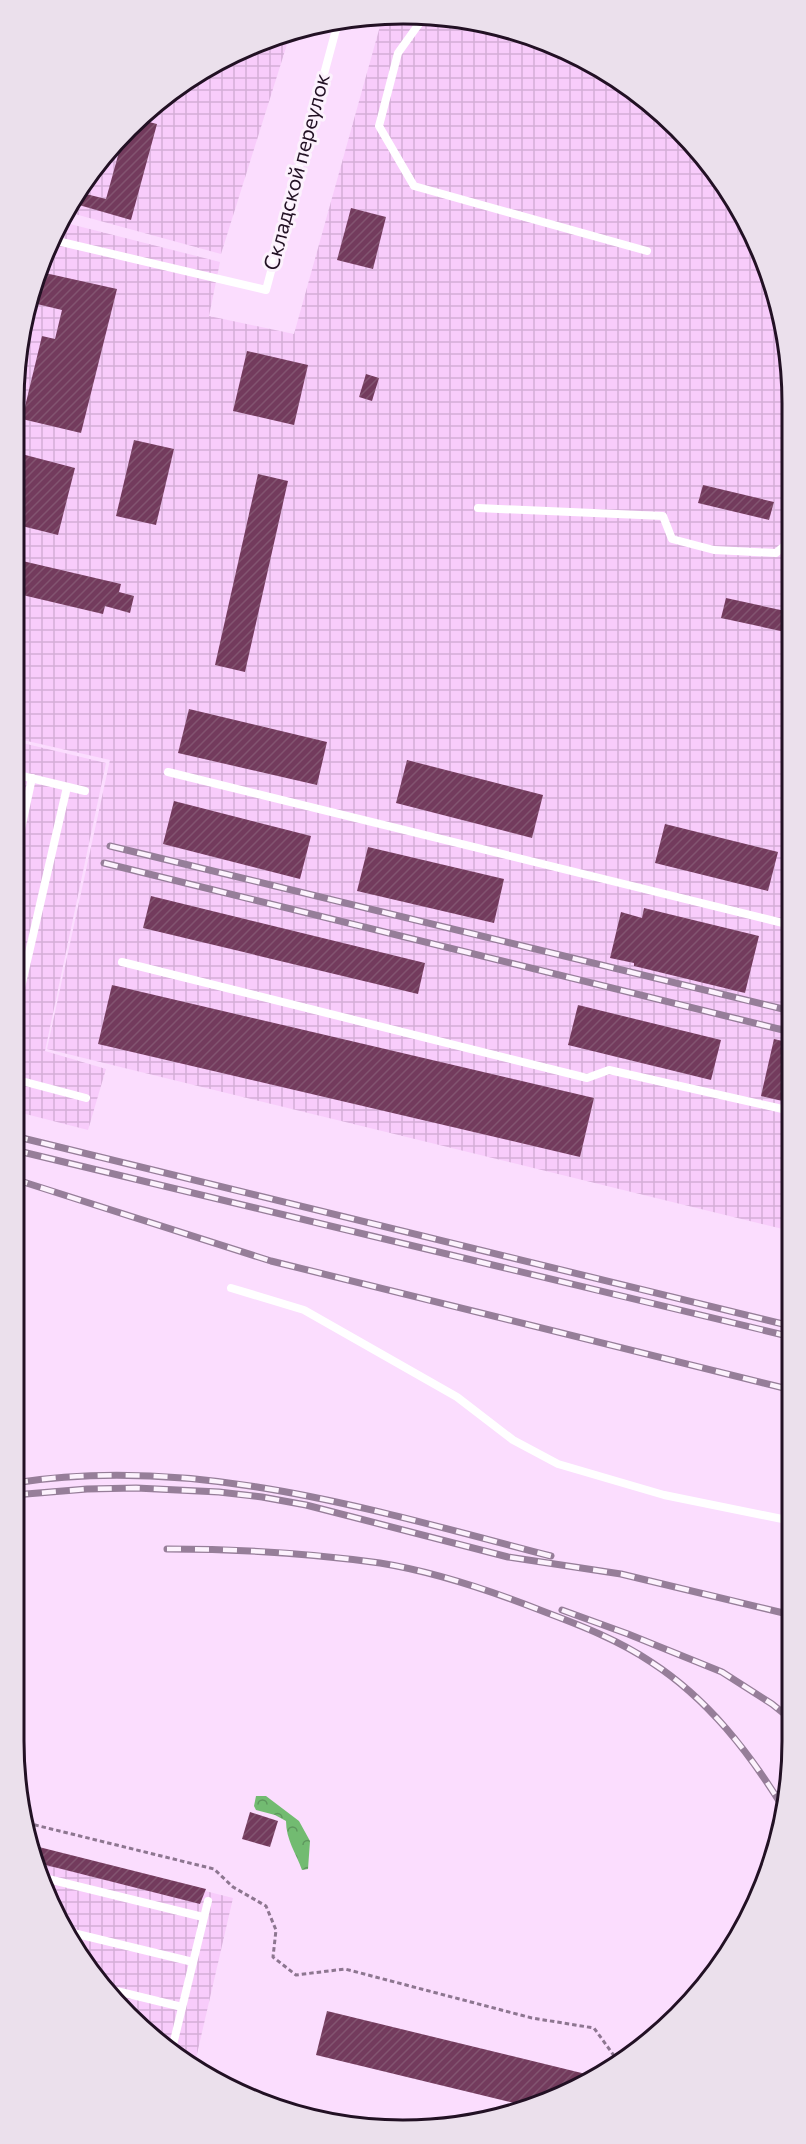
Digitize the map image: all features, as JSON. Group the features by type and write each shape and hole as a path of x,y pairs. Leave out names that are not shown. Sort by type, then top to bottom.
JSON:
{"lane":[{"path":"418,25 398,53 379,126 414,186 647,250"},
{"name":"Складской переулок","path":"60,242 266,290 336,30"},
{"path":"478,508 663,516 672,539 714,550 776,553 782,548"},
{"path":"168,771 782,923"},
{"path":"24,776 85,791"},
{"path":"24,815 32,778"},
{"path":"24,974 67,787"},
{"path":"122,962 587,1078 609,1070 782,1109"},
{"path":"24,1082 86,1098"},
{"path":"231,1288 304,1310 457,1397 513,1440 558,1464 664,1495 782,1519"},
{"path":"50,1880 203,1917"},
{"path":"173,2043 208,1901"},
{"path":"77,1934 193,1962"},
{"path":"119,1992 182,2007"}],"path":[{"path":"33,1825 214,1869 233,1887 266,1906 276,1930 273,1957 296,1975 345,1969 532,2018 594,2028 614,2056"}],"shaded area":[{"path":"380,25 428,25 477,31 525,44 593,75 634,102 688,153 718,192 743,235 762,281 775,329 782,403 782,1229 47,1049 110,760 24,740 25,378 31,329 44,281 69,224 220,262 209,316 294,334"},
{"path":"288,42 221,254 74,214 102,172 118,153 172,102 235,63"},
{"path":"24,743 106,763 45,1051 106,1069 88,1130 24,1114"},
{"path":"40,1849 233,1898 196,2058 153,2026 102,1972 63,1909"}],"green space":[{"path":"256,1796 266,1796 299,1821 310,1841 308,1869 302,1870 289,1840 286,1821 275,1815 256,1810 254,1806"}],"building":[{"path":"149,122 157,124 131,220 80,205 87,194 106,199 119,152"},
{"path":"351,208 386,217 373,269 337,260"},
{"path":"47,273 117,289 81,433 24,419 24,411 42,336 55,339 62,310 37,304"},
{"path":"247,351 308,365 294,425 233,411"},
{"path":"366,374 379,378 372,401 359,397"},
{"path":"134,440 174,449 156,525 116,516"},
{"path":"24,455 75,468 58,535 24,526"},
{"path":"258,474 288,481 245,672 215,665"},
{"path":"703,485 774,502 769,520 698,503"},
{"path":"24,561 121,584 119,592 134,596 130,613 105,606 103,614 24,595"},
{"path":"726,598 782,610 782,631 721,618"},
{"path":"189,709 327,742 317,785 178,753"},
{"path":"407,760 543,795 532,838 396,803"},
{"path":"174,801 311,836 300,879 163,844"},
{"path":"665,824 778,852 768,891 655,863"},
{"path":"368,847 504,879 494,923 357,891"},
{"path":"151,896 425,963 418,994 143,928"},
{"path":"644,908 759,936 745,993 610,958 621,912 642,918"},
{"path":"112,985 594,1098 580,1157 98,1044"},
{"path":"578,1005 721,1040 711,1080 568,1045"},
{"path":"774,1039 782,1041 782,1101 761,1096"},
{"path":"250,1812 278,1821 270,1847 242,1839"},
{"path":"39,1847 206,1889 200,1904 45,1865"},
{"path":"327,2011 584,2074 548,2091 514,2103 316,2055"}],"railway":[{"path":"110,846 782,1009"},
{"path":"104,863 782,1030"},
{"path":"24,1138 782,1324"},
{"path":"24,1152 782,1335"},
{"path":"24,1182 271,1261 782,1388"},
{"path":"24,1482 82,1476 150,1476 218,1481 352,1505 551,1556"},
{"path":"24,1494 136,1488 219,1492 262,1497 306,1505 508,1557 621,1574 782,1613"},
{"path":"167,1549 300,1554 380,1563 443,1577 525,1604 586,1628 613,1640 651,1662 691,1693 742,1747 778,1799"},
{"path":"562,1610 722,1672 782,1712"}]}
